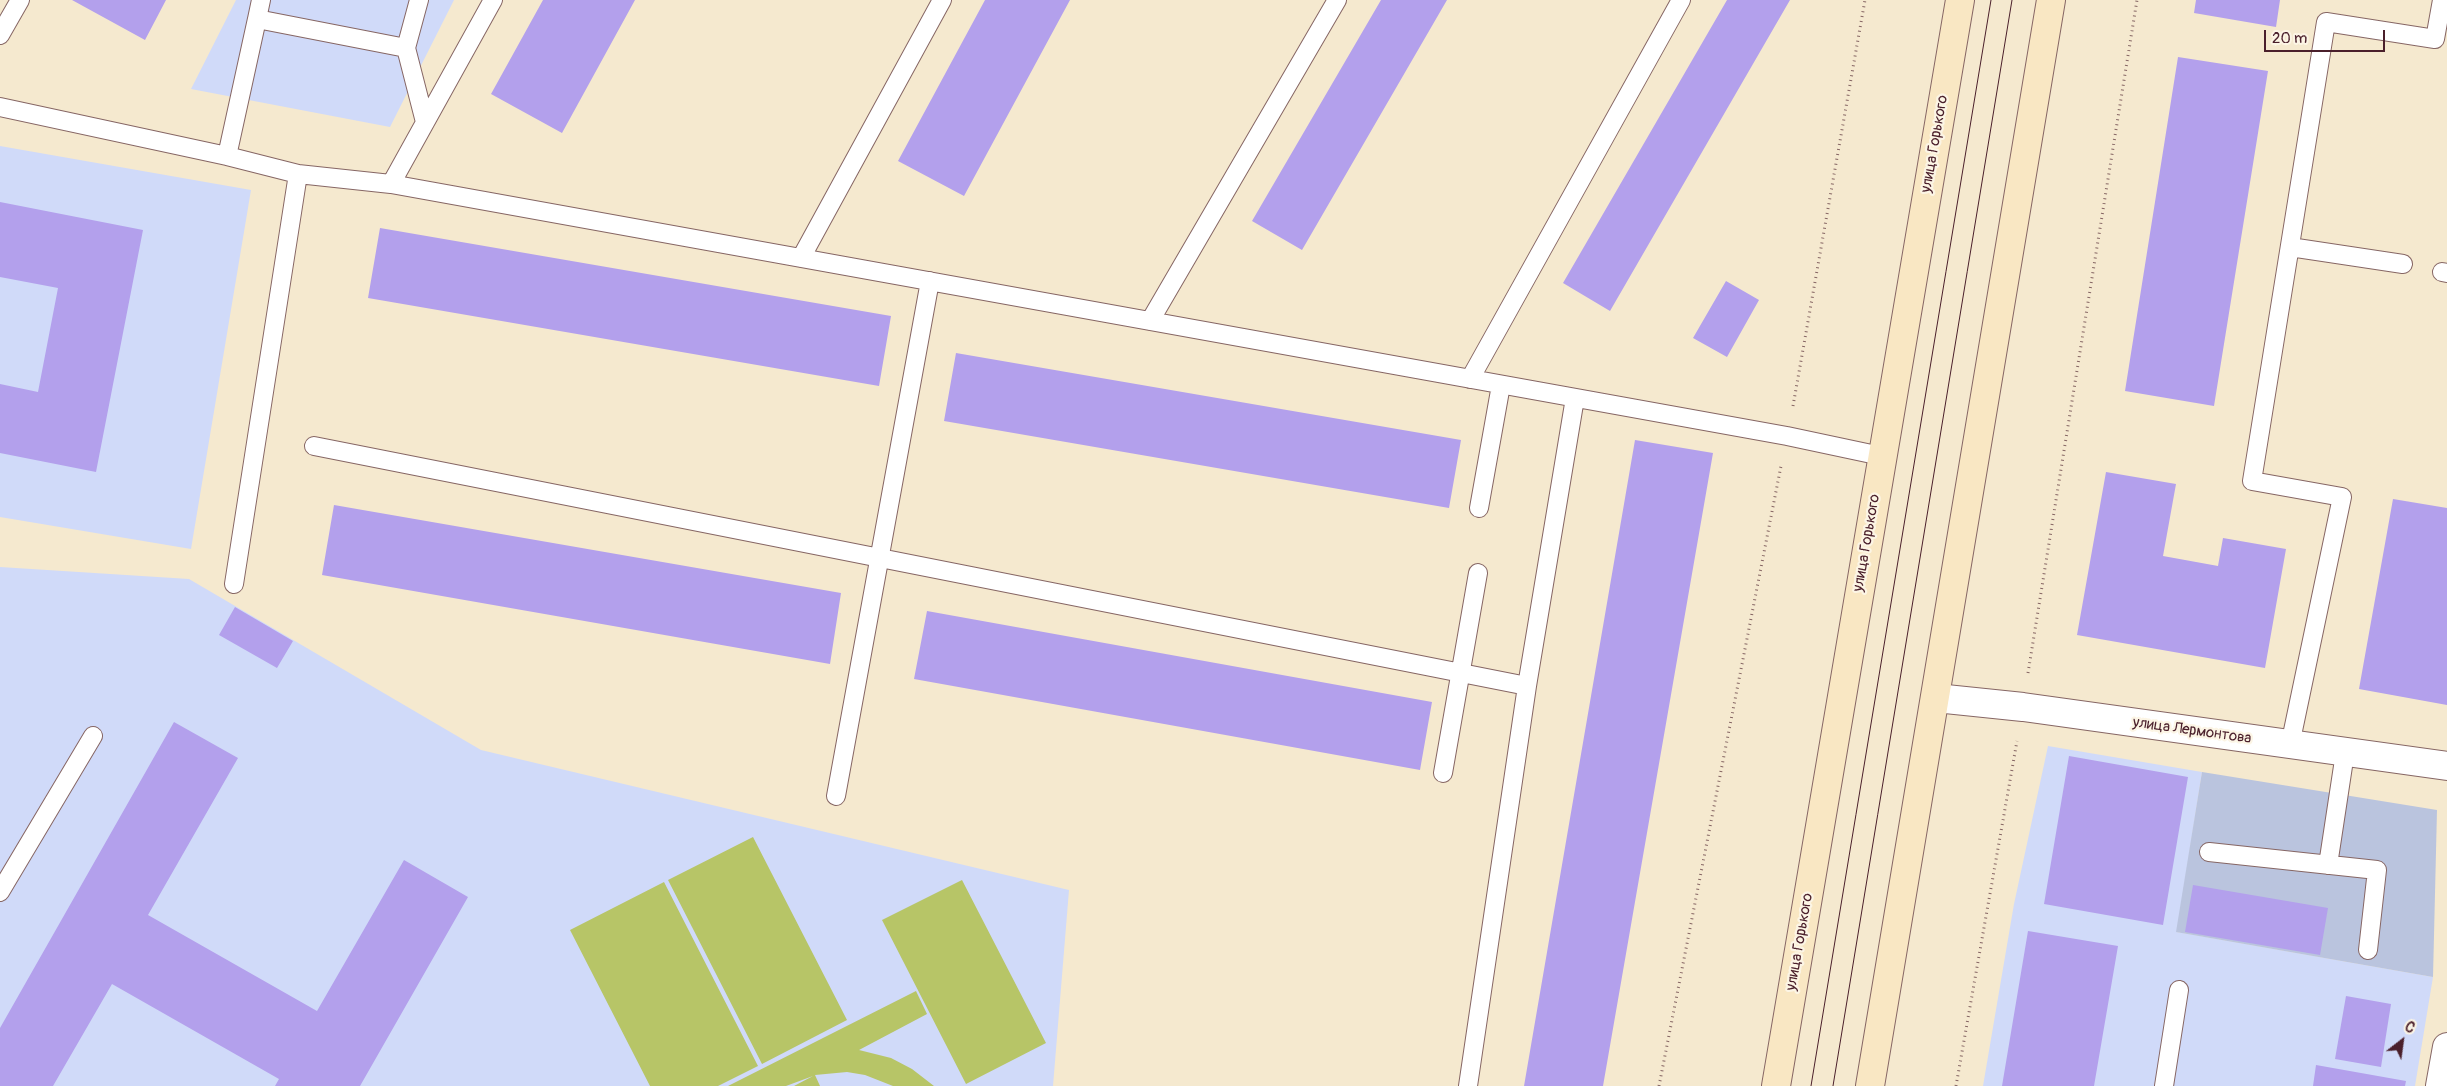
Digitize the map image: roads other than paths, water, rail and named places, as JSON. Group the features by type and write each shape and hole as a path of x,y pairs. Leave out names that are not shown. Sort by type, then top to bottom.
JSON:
{"main road":[{"name":"улица Горького","path":"1776,1086 1881,456 1960,0"},
{"path":"1870,1086 2051,0"}],"street":[{"name":"улица Лермонтова","path":"1936,698 2023,707 2447,766"},
{"path":"2440,1086 2447,1047"}],"lane":[{"path":"0,35 20,0"},
{"path":"227,156 261,0"},
{"path":"419,0 406,48 425,122"},
{"path":"391,184 493,0"},
{"path":"801,258 942,0"},
{"path":"1150,321 1337,0"},
{"path":"1470,379 1681,0"},
{"path":"2290,745 2342,497 2252,481 2326,22 2435,40 2442,0"},
{"path":"257,19 406,48"},
{"path":"0,107 227,156 298,174 391,184 1787,436 1881,456"},
{"path":"234,584 298,174"},
{"path":"2290,247 2403,264"},
{"path":"836,796 930,281"},
{"path":"1479,508 1502,384"},
{"path":"1468,1086 1527,686 1575,398"},
{"path":"314,446 1527,686"},
{"path":"1443,773 1478,573"},
{"path":"0,892 93,736"},
{"path":"2328,865 2344,752"},
{"path":"2209,852 2378,870 2368,950"},
{"path":"2164,1086 2179,990"}],"tram line":[{"path":"1811,1086 1991,0"},
{"path":"1833,1086 2012,0"}]}
